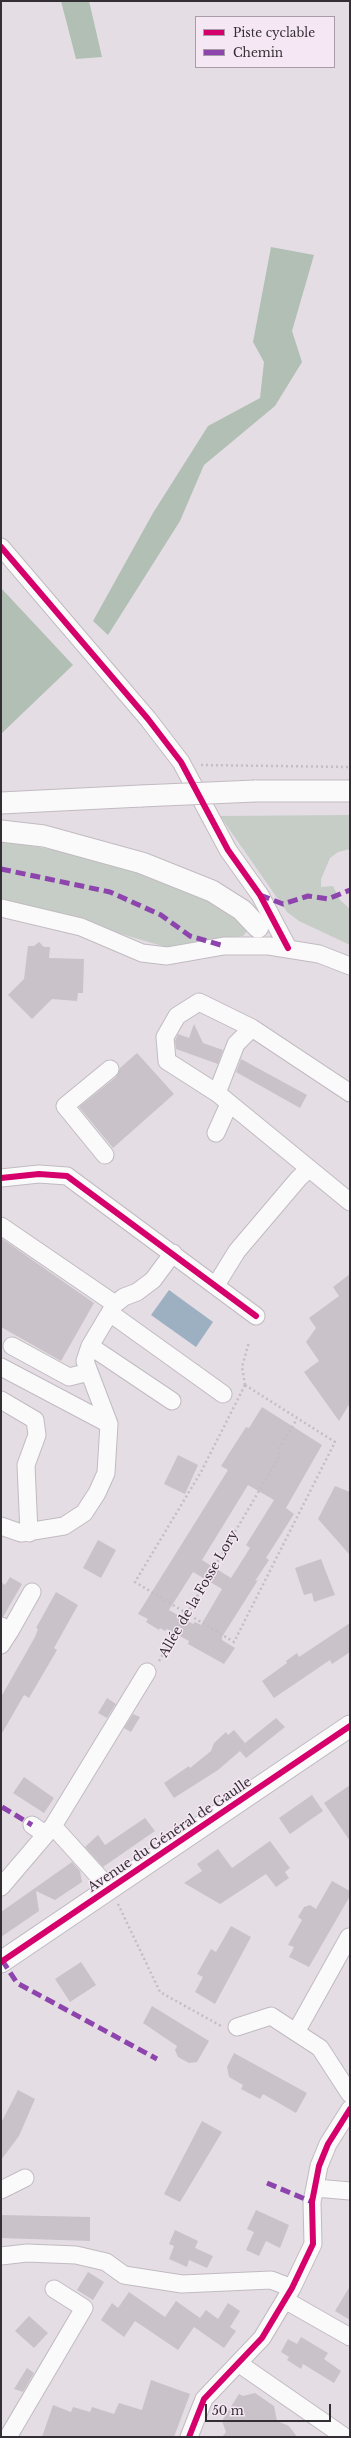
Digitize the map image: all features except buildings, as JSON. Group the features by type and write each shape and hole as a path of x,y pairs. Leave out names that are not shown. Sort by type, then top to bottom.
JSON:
{"main road":[{"path":"1,803 255,792 350,791"},
{"path":"1,831 44,836 142,863 212,891 242,910 258,927"},
{"name":"Avenue du Général de Gaulle","path":"1,1960 110,1889 350,1726"}],"street":[{"path":"1,547 143,713 181,762 228,850 260,895 288,948"},
{"path":"260,895 260,920 258,927 269,946"},
{"path":"1,908 81,927 142,953 167,956 224,946 269,946 319,954 350,966"},
{"path":"350,1093 252,1028 199,1002 177,1016 164,1037 168,1061 223,1099 350,1202"},
{"path":"216,1133 236,1044 252,1028"},
{"path":"105,1155 65,1106 110,1069"},
{"path":"216,1284 236,1251 299,1178 309,1169"},
{"path":"1,1178 39,1174 67,1176 216,1284 256,1316"},
{"path":"1,1226 112,1308 223,1394"},
{"path":"1,1526 21,1533 64,1526 84,1513 98,1493 106,1473 109,1424 85,1361 90,1346 112,1308 124,1297 137,1292 153,1280 173,1254"},
{"path":"12,1346 69,1377 89,1372"},
{"path":"90,1346 172,1402"},
{"path":"1,1366 109,1424"},
{"path":"1,1400 36,1420 37,1435 26,1465 29,1532"},
{"path":"4,1634 32,1592"},
{"path":"1,1886 43,1828 147,1672"},
{"path":"43,1828 110,1889"},
{"path":"296,2032 349,1937"},
{"path":"237,2026 271,2016 320,2048 350,2094"},
{"path":"188,2437 204,2399 262,2338 289,2294 312,2244 312,2202 316,2188 319,2166 328,2144 350,2109"},
{"path":"1,2190 25,2178"},
{"path":"316,2188 350,2191"},
{"path":"1,2256 27,2254 76,2255 106,2262 124,2275 182,2284 271,2280 350,2337"},
{"path":"8,2437 84,2308 54,2289"},
{"path":"238,2364 345,2437"}],"path":[{"path":"181,762 211,767 350,766"},
{"path":"245,1385 335,1442 234,1642 135,1582 201,1472 245,1385 242,1367 249,1342"},
{"path":"110,1889 160,1992 223,2027 237,2026"}],"shaded area":[{"path":"61,1 89,1 102,57 76,59"},
{"path":"271,247 314,255 292,331 302,362 275,406 204,465 180,521 108,635 93,621 153,513 208,426 260,398 264,362 253,342"},
{"path":"1,588 73,665 1,734"},
{"path":"350,815 350,849 338,852 330,858 321,879 321,887 333,886 340,900 350,909 350,945 299,921 287,912 220,816"},
{"path":"1,840 102,859 165,881 213,902 239,919 248,930 243,936 169,948 33,908 1,902"}],"water":[{"path":"169,1290 213,1322 196,1347 151,1315"}],"marked path":[{"path":"1,869 110,892 161,915 190,936 224,946"},
{"path":"260,895 283,904 308,896 328,899 350,890"},
{"path":"2,1807 32,1825"},
{"path":"2,1960 17,1983 157,2059"},
{"path":"267,2183 312,2202"}],"cycle path":[{"path":"1,547 148,719 181,762 228,850 260,895 288,948"},
{"path":"1,1178 39,1174 67,1176 256,1316"},
{"path":"1,1962 350,1726"},
{"path":"189,2437 204,2399 262,2338 292,2288 313,2244 312,2202 319,2166 328,2144 350,2109"}]}
